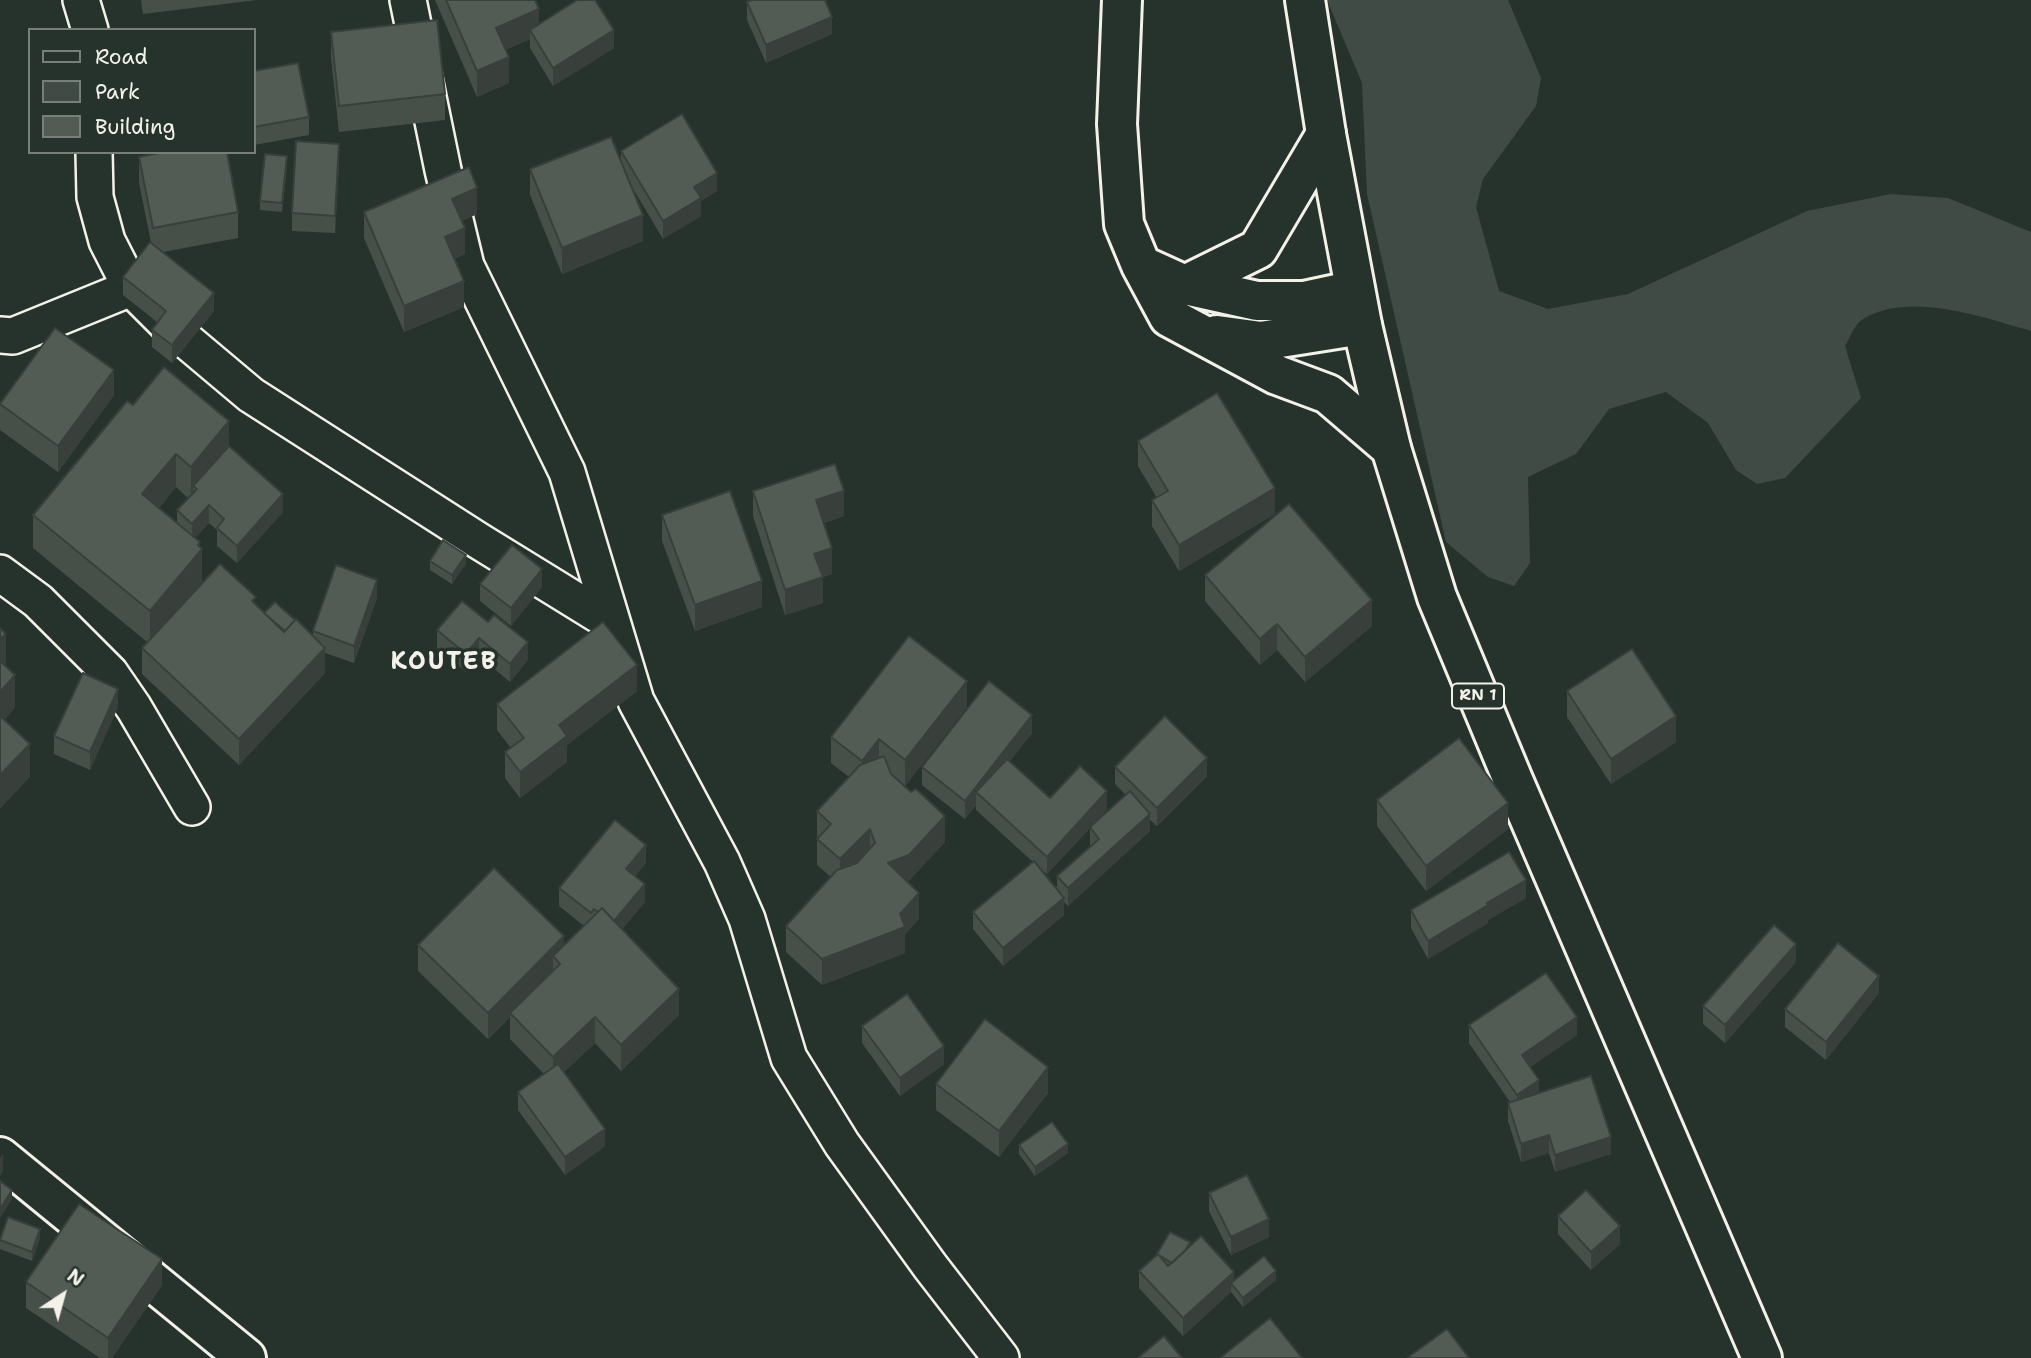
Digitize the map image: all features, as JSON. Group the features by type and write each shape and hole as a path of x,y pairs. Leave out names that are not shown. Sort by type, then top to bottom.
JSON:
{"main road":[{"path":"1122,0 1117,124 1124,224 1141,265 1169,317 1277,375 1328,394 1391,448"},
{"name":"RN 1","path":"1305,0 1326,134 1359,307 1391,448 1437,597 1762,1358"},
{"path":"1185,285 1258,249 1326,134"},
{"path":"1141,265 1185,285 1257,302 1304,301 1359,307"},
{"path":"1194,332 1261,341 1359,307"},
{"path":"0,1157 236,1356"}],"street":[{"path":"81,0 88,28"},
{"path":"408,0 443,170 466,265 567,472 636,701 722,862 747,919 789,1058 842,1144 1000,1358"},
{"path":"93,154 95,197 107,241 131,288 169,326 251,395 612,623"},
{"path":"0,335 13,336 131,288"},
{"path":"0,573 38,601 110,673 134,708 192,807"}],"green space":[{"path":"1327,0 1508,0 1541,78 1536,106 1483,179 1476,207 1499,291 1548,309 1628,294 1807,211 1891,194 1948,198 2031,232 2031,331 1969,314 1924,307 1902,307 1863,319 1855,327 1845,346 1861,398 1785,478 1757,484 1736,470 1708,423 1666,392 1609,409 1576,454 1528,477 1530,563 1514,586 1488,577 1446,542 1367,194 1362,83"}],"building":[{"path":"446,0 535,0 539,9 496,28 509,57 477,71"},
{"path":"577,0 595,0 614,30 553,68 530,30"},
{"path":"825,0 832,17 766,45 747,2"},
{"path":"437,20 445,94 339,106 331,32"},
{"path":"298,63 309,117 256,127 256,71"},
{"path":"682,114 717,173 694,187 701,198 663,221 621,151"},
{"path":"611,137 643,215 562,248 530,169"},
{"path":"296,141 339,144 335,216 292,213"},
{"path":"154,154 227,154 238,212 153,228 139,157"},
{"path":"265,154 287,156 282,203 260,201"},
{"path":"469,167 477,188 452,199 465,228 445,237 464,281 404,306 364,212"},
{"path":"150,242 214,293 172,345 152,330 166,311 123,277"},
{"path":"55,328 114,370 58,446 0,404"},
{"path":"164,367 229,421 191,467 176,454 142,494 200,542 198,545 202,549 150,611 33,515 127,401 133,405"},
{"path":"1217,393 1275,488 1179,545 1152,500 1168,491 1138,441"},
{"path":"229,446 283,494 237,546 217,528 224,519 209,505 192,524 177,510 197,489 193,486"},
{"path":"835,464 844,491 816,500 832,548 814,554 823,577 785,590 753,491"},
{"path":"730,491 762,581 695,605 662,515"},
{"path":"1289,504 1372,600 1305,657 1277,624 1260,639 1205,575"},
{"path":"443,540 466,555 452,575 430,561"},
{"path":"512,545 542,569 511,608 480,584"},
{"path":"220,564 256,597 252,601 284,632 296,619 325,648 239,739 142,648"},
{"path":"336,565 377,580 354,646 313,631"},
{"path":"462,601 488,622 494,615 528,642 510,664 479,638 466,654 437,630"},
{"path":"275,602 295,620 285,631 264,613"},
{"path":"603,622 637,665 559,725 567,736 520,772 505,752 524,738 497,704"},
{"path":"0,628 6,634 0,639"},
{"path":"909,636 967,681 905,760 879,739 862,761 831,737"},
{"path":"1632,649 1676,716 1611,759 1567,691"},
{"path":"0,661 15,675 0,692"},
{"path":"83,673 118,689 90,752 54,736"},
{"path":"989,681 1032,715 965,801 922,767"},
{"path":"0,716 30,744 0,775"},
{"path":"1165,716 1207,758 1157,808 1115,767"},
{"path":"1459,738 1508,803 1426,866 1377,800"},
{"path":"884,756 891,774 911,792 916,789 945,816 909,855 888,863 919,893 900,914 905,927 822,959 786,926 837,870 857,863 875,843 870,829 840,859 817,839 831,824 817,811 860,765"},
{"path":"1007,759 1050,798 1080,766 1107,791 1047,857 976,792"},
{"path":"1130,791 1150,814 1068,888 1057,876 1099,839 1090,827"},
{"path":"615,820 646,845 626,869 645,884 614,921 602,908 598,912 594,909 591,913 559,888"},
{"path":"1509,852 1526,880 1428,941 1411,910"},
{"path":"1034,861 1064,898 1003,948 973,912"},
{"path":"494,868 564,936 488,1013 418,945"},
{"path":"602,908 679,989 621,1045 595,1017 553,1057 510,1013 560,964 553,956"},
{"path":"1774,925 1796,944 1725,1025 1703,1006"},
{"path":"1838,943 1879,976 1826,1042 1785,1009"},
{"path":"1546,973 1577,1017 1522,1055 1539,1080 1517,1095 1469,1025"},
{"path":"907,994 944,1046 900,1078 862,1026"},
{"path":"985,1019 1048,1067 999,1131 936,1084"},
{"path":"558,1064 605,1129 565,1157 518,1092"},
{"path":"1591,1076 1611,1137 1555,1155 1549,1135 1521,1144 1508,1103"},
{"path":"1052,1122 1068,1144 1035,1167 1019,1145"},
{"path":"1247,1175 1269,1219 1231,1237 1209,1193"},
{"path":"0,1181 12,1190 0,1209"},
{"path":"1586,1190 1620,1226 1591,1252 1558,1216"},
{"path":"79,1204 162,1259 108,1338 26,1282"},
{"path":"8,1217 40,1229 32,1252 0,1240"},
{"path":"1170,1232 1190,1242 1172,1263 1157,1254"},
{"path":"1201,1236 1234,1272 1183,1318 1139,1271 1158,1254 1168,1266"},
{"path":"1264,1256 1276,1271 1243,1298 1231,1283"},
{"path":"1270,1318 1302,1358 1220,1358"},
{"path":"1447,1329 1469,1358 1407,1358"},
{"path":"1164,1336 1182,1358 1138,1358"}],"district":[{"name":"KOUTEB","path":"444,663"}]}
